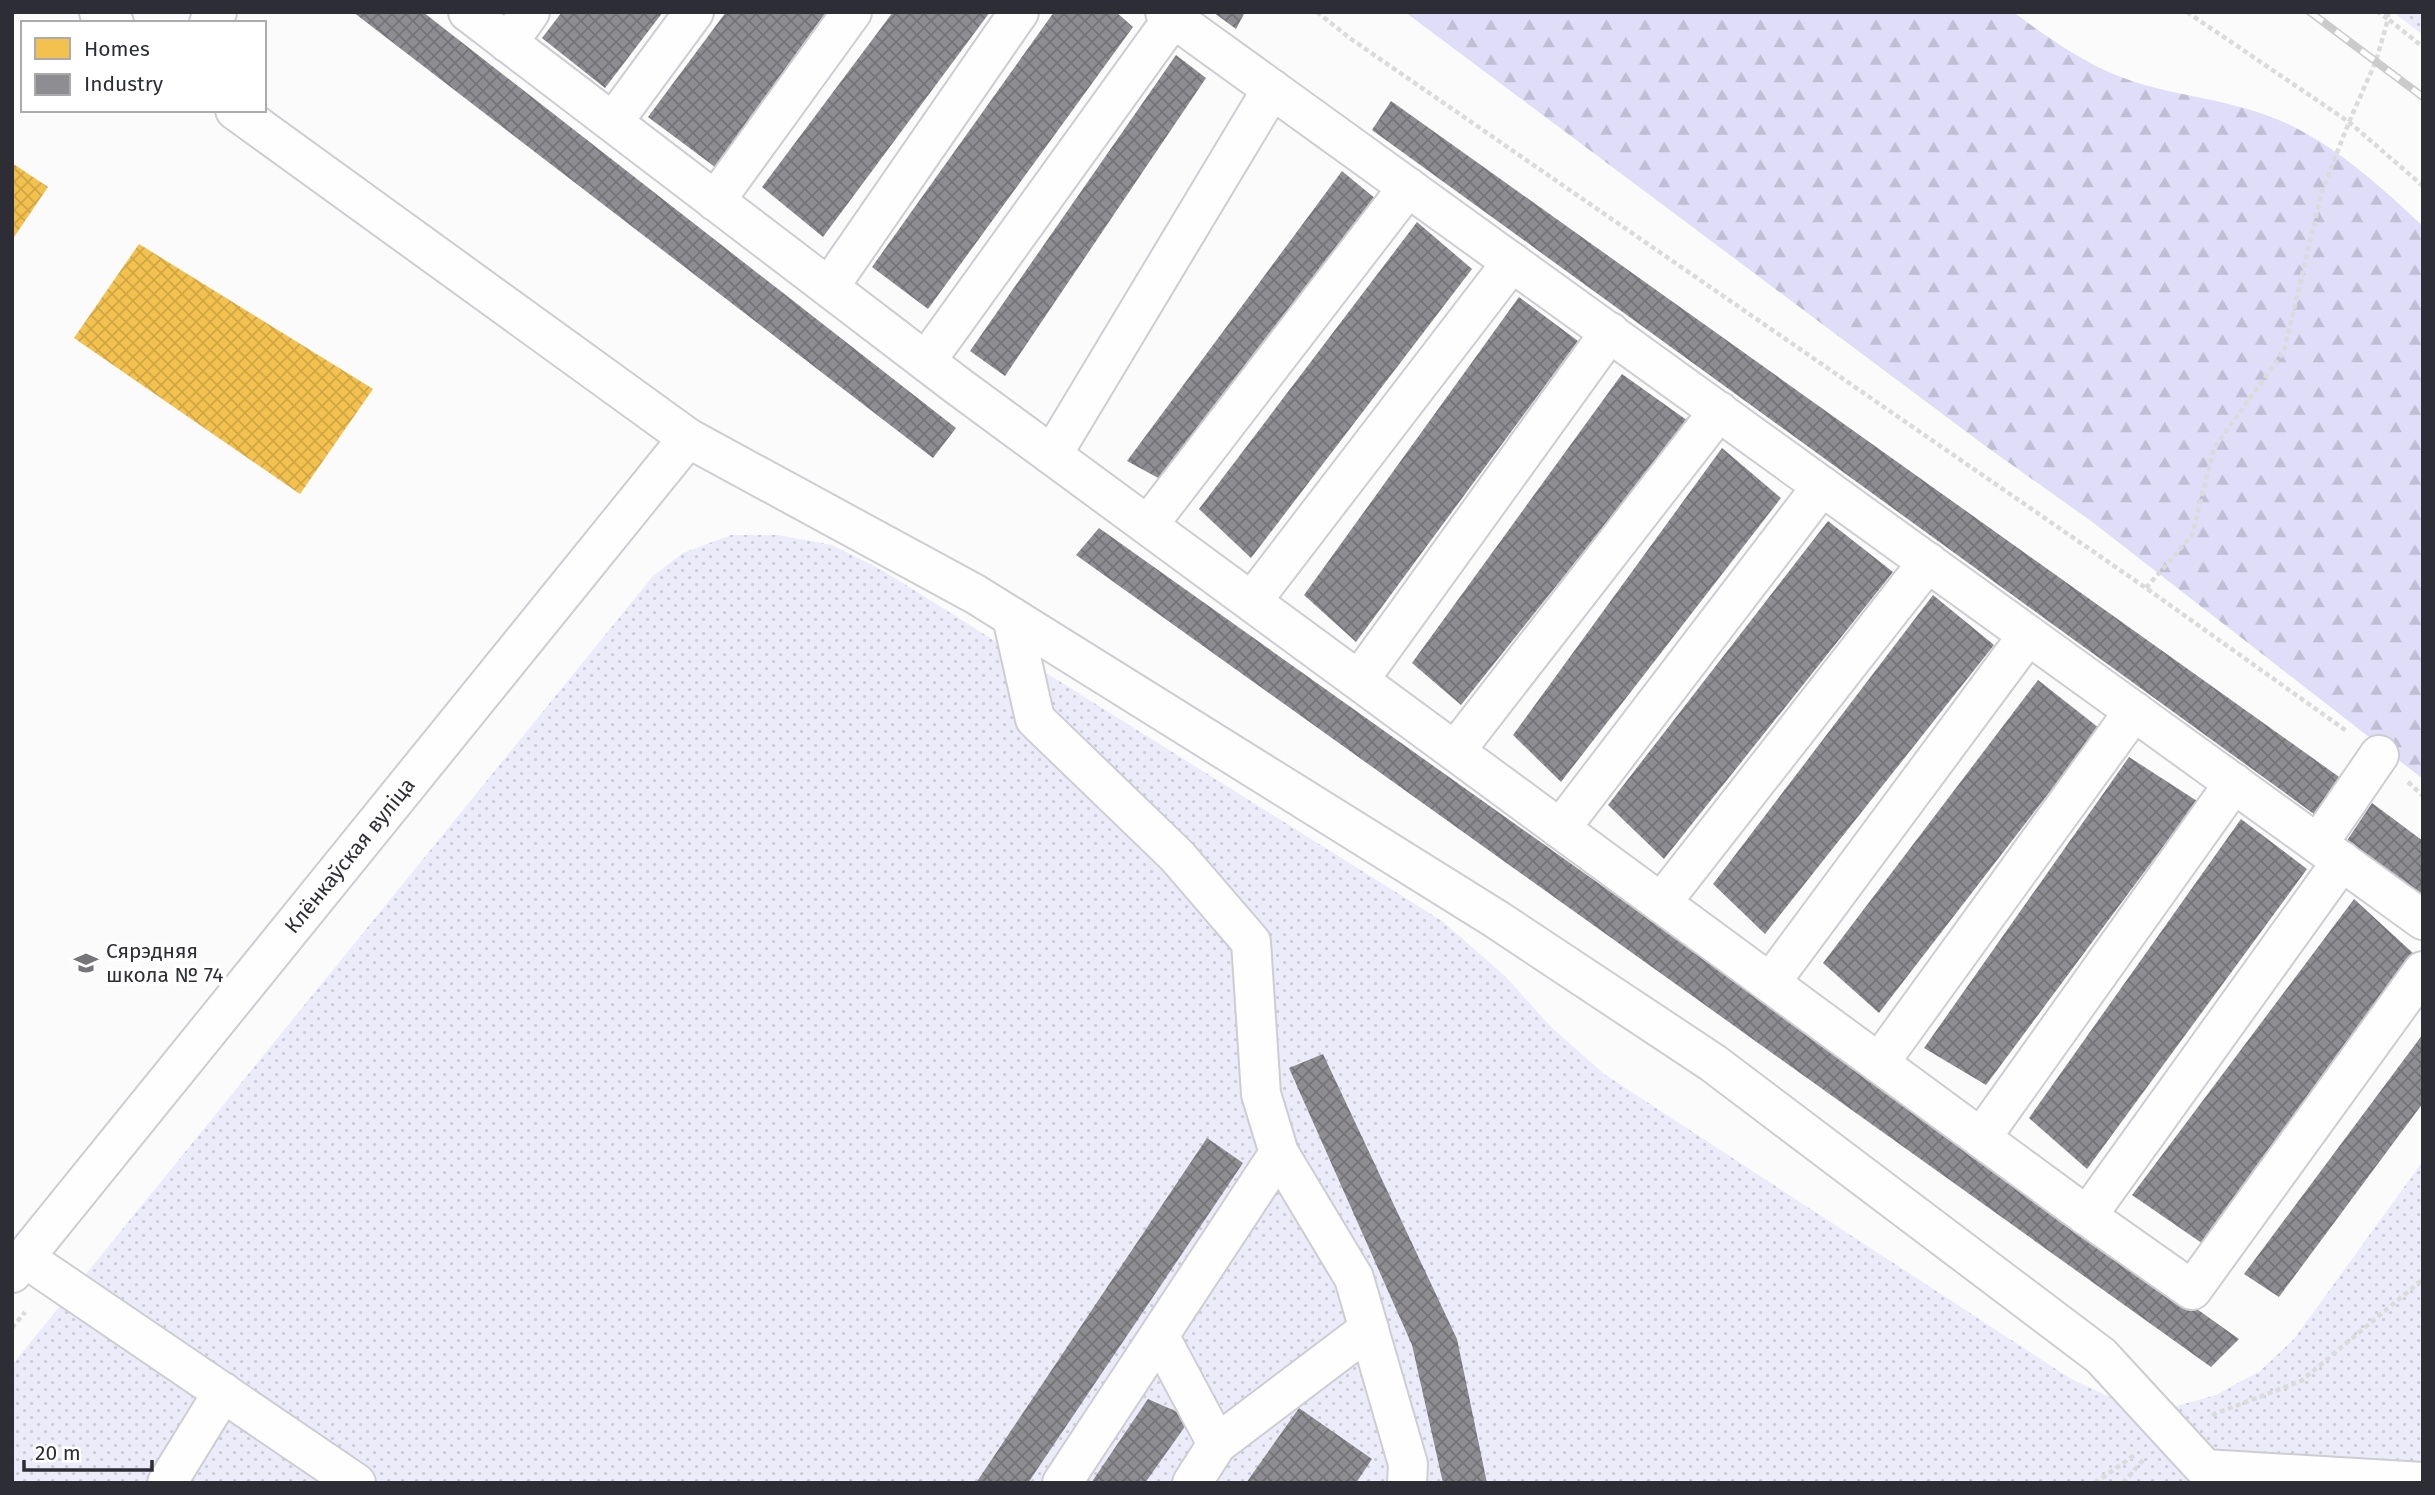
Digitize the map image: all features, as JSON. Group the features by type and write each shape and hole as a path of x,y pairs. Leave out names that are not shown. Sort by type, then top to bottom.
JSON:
{"street":[{"path":"468,12 1052,455 2087,1216 2192,1290 2423,971"},
{"path":"508,43 530,12"},
{"path":"613,122 694,12"},
{"path":"715,201 852,12"},
{"path":"829,287 1019,12"},
{"path":"926,361 1169,15 2423,920"},
{"path":"1052,455 1272,89"},
{"path":"239,112 688,438 975,594 1496,919 1713,1063 2101,1356 2205,1469 2423,1482"},
{"path":"1148,526 1408,187"},
{"path":"1252,601 1512,262"},
{"path":"1359,680 1610,332"},
{"path":"1455,751 1718,411"},
{"name":"Клёнкаўская вуліца","path":"19,1266 688,438"},
{"path":"1560,829 1822,486"},
{"path":"1661,903 1928,562"},
{"path":"1012,617 1035,719 1177,856 1251,942 1261,1094 1279,1153 1354,1278 1408,1464 1407,1483"},
{"path":"1770,983 2028,635"},
{"path":"1879,1063 2134,711"},
{"path":"2087,1216 2330,852 2379,755"},
{"path":"1981,1138 2234,783"},
{"path":"1062,1483 1279,1153"},
{"path":"19,1266 223,1392 356,1483"},
{"path":"1192,1483 1217,1444 1369,1329"},
{"path":"1160,1336 1217,1444"},
{"path":"167,1483 223,1392"}],"path":[{"path":"1317,12 1374,55 2146,587 2379,755 2423,796"},
{"path":"2187,12 2349,122 2423,186"},
{"path":"2378,12 2423,47"},
{"path":"2146,587 2192,535 2214,448 2284,351 2322,191 2376,61 2388,12"},
{"path":"2095,1483 2169,1431 2301,1381 2423,1279"}],"shaded area":[{"path":"2393,12 2423,12 2423,35"},
{"path":"731,535 777,535 832,545 882,570 1442,921 1505,976 1550,1026 1604,1074 2071,1379 2119,1401 2173,1407 2216,1395 2260,1371 2294,1339 2423,1161 2423,1483 12,1483 12,1365 653,576 683,553"}],"green space":[{"path":"1405,12 2013,12 2050,39 2104,70 2139,83 2249,109 2271,117 2310,136 2345,159 2423,226 2423,779 2091,521 1984,445"}],"building: Homes":[{"path":"12,163 48,187 12,240"},
{"path":"139,244 373,389 300,494 74,338"}],"building: Industry":[{"path":"353,12 423,12 956,428 933,458"},
{"path":"562,12 663,12 605,88 542,38"},
{"path":"726,12 826,12 715,167 648,117"},
{"path":"893,12 990,12 823,237 762,187"},
{"path":"1054,12 1116,12 1133,27 928,309 872,267"},
{"path":"1213,12 1245,12 1236,29"},
{"path":"1176,55 1206,78 1005,376 970,351"},
{"path":"1391,101 2342,779 2314,814 1372,130"},
{"path":"1342,171 1377,200 1160,479 1127,461"},
{"path":"1417,222 1472,269 1251,558 1199,509"},
{"path":"1519,297 1578,341 1356,642 1304,595"},
{"path":"1622,374 1688,421 1461,705 1412,663"},
{"path":"1722,448 1781,498 1561,782 1513,735"},
{"path":"1828,521 1893,572 1664,859 1608,805"},
{"path":"1099,528 2239,1339 2211,1367 1076,555"},
{"path":"1933,595 1994,645 1765,934 1713,884"},
{"path":"2038,680 2099,728 1879,1013 1823,963"},
{"path":"2129,757 2197,801 1986,1085 1924,1048"},
{"path":"2372,803 2423,841 2423,899 2344,845"},
{"path":"2241,819 2307,869 2087,1169 2029,1118"},
{"path":"2354,899 2414,954 2209,1248 2132,1195"},
{"path":"2423,1034 2423,1103 2279,1297 2244,1274"},
{"path":"1323,1054 1457,1339 1487,1483 1443,1483 1412,1345 1289,1068"},
{"path":"1207,1138 1243,1163 1028,1483 976,1483"},
{"path":"1148,1399 1191,1418 1145,1483 1091,1483"},
{"path":"1299,1408 1372,1459 1356,1483 1246,1483"}],"railway":[{"path":"2310,12 2423,97"}],"place":[{"name":"Сярэдняя школа № 74","path":"86,963"}]}
